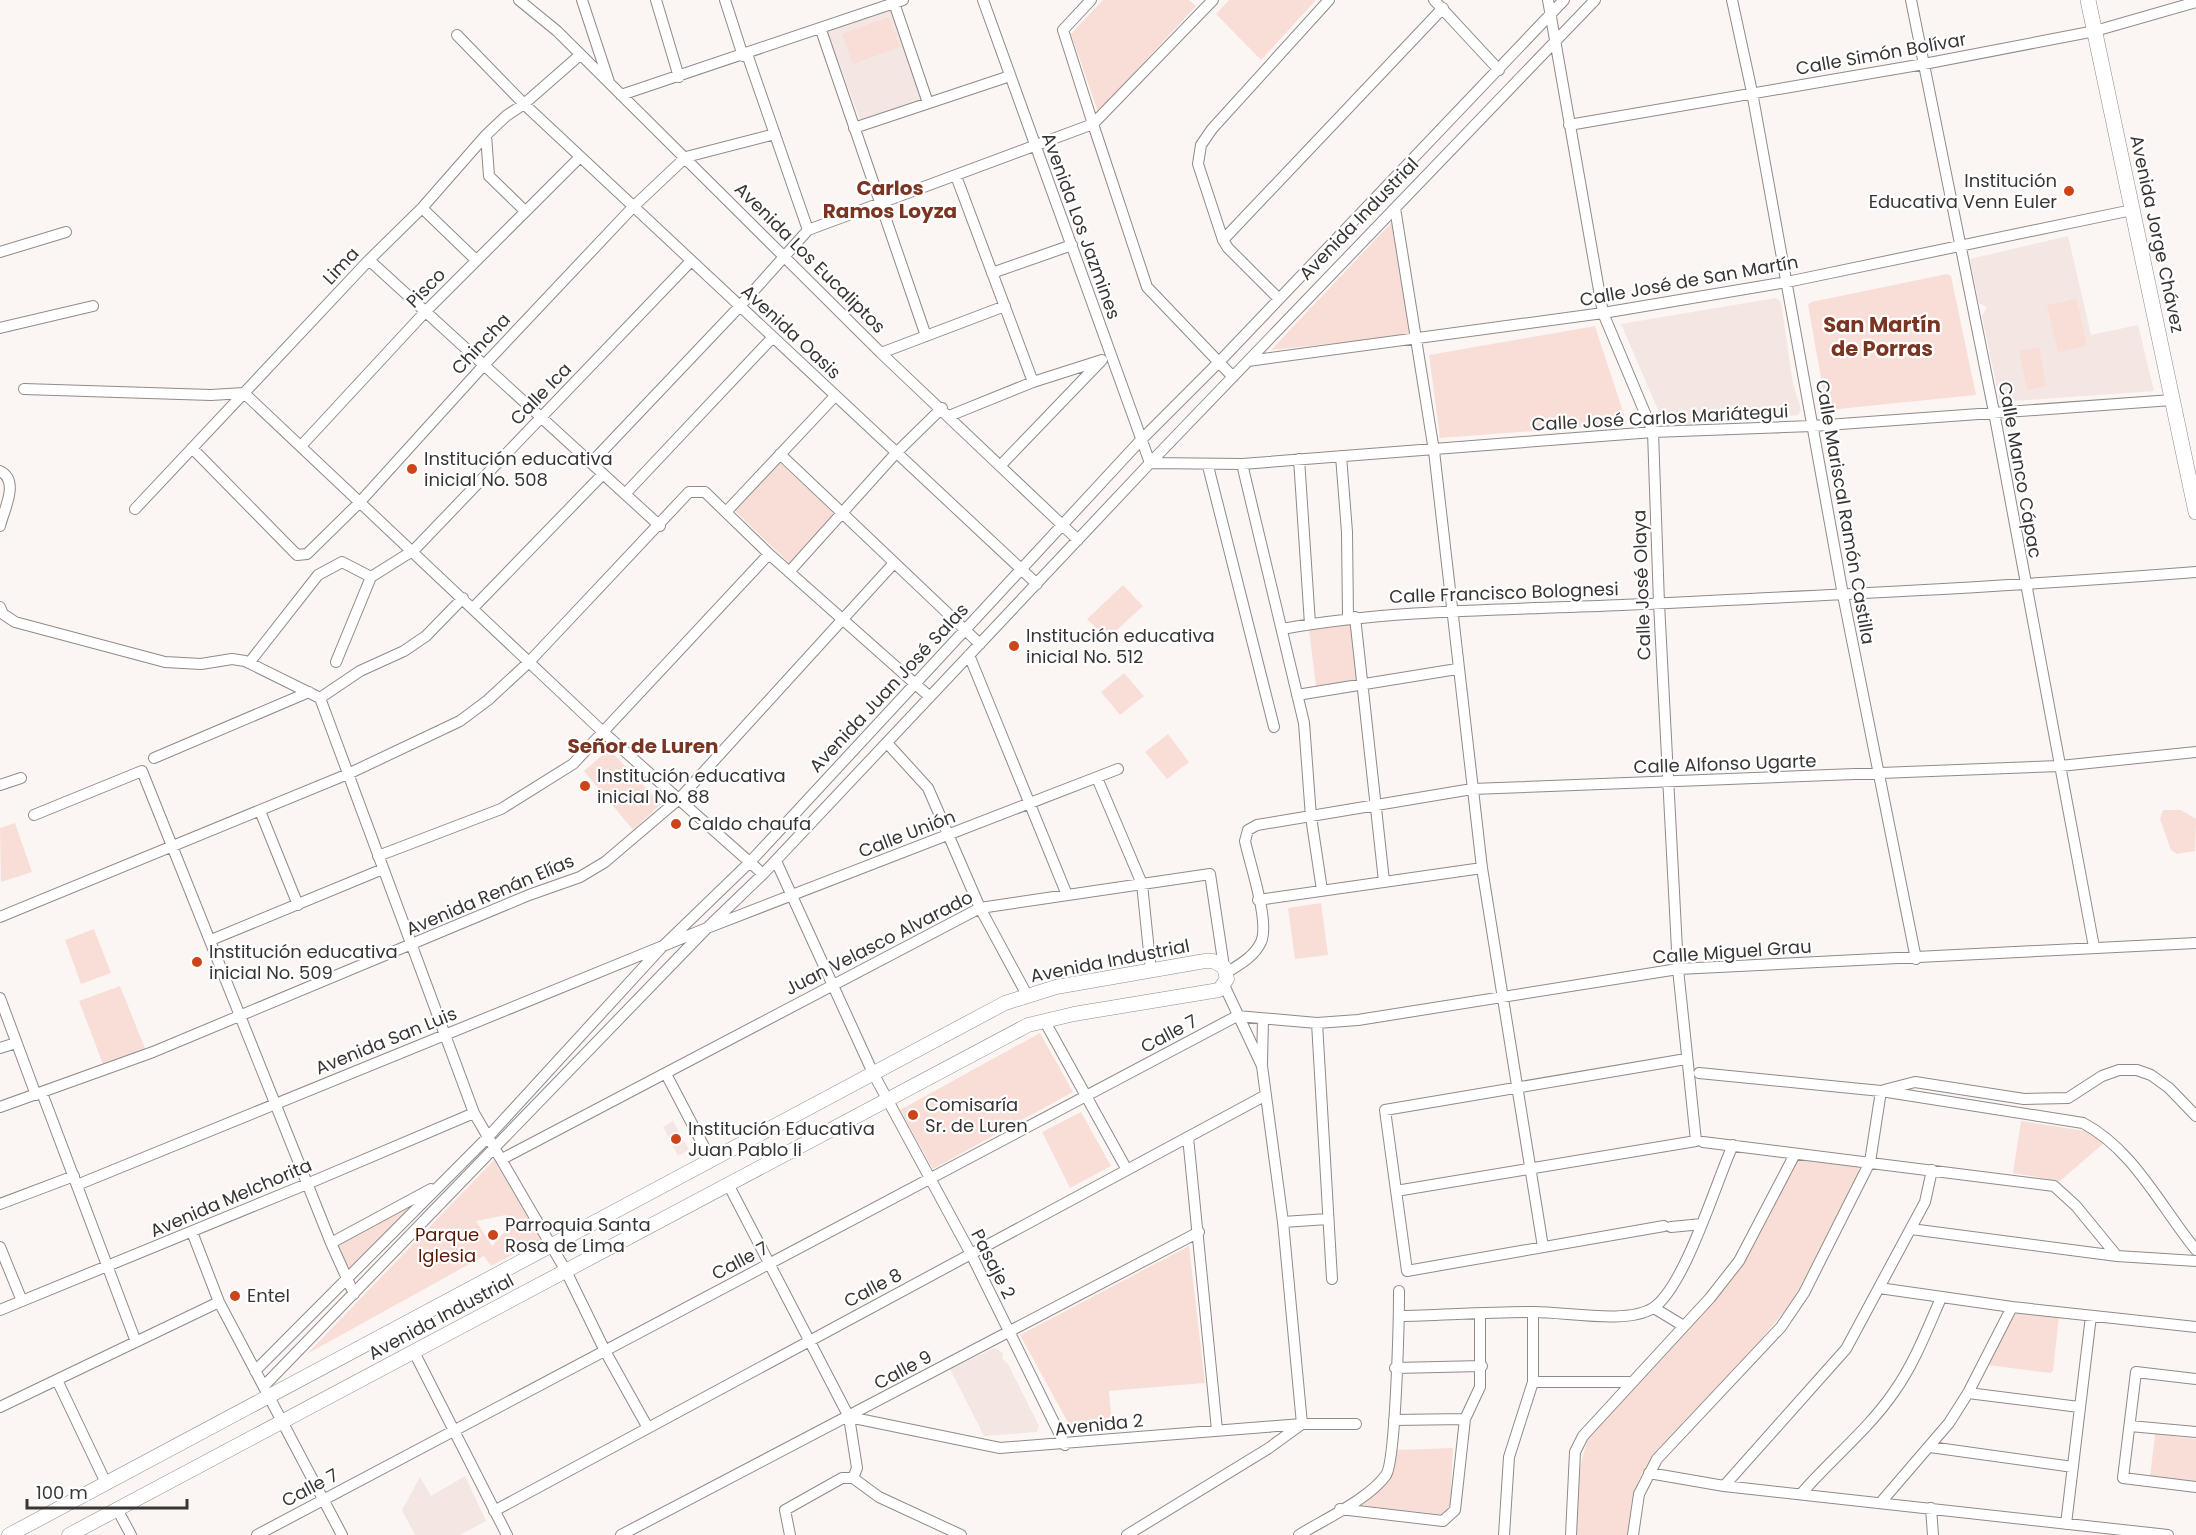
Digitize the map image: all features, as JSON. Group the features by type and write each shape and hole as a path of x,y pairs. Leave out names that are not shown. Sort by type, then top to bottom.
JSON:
{"main road":[{"name":"Avenida Jorge Chávez","path":"2088,0 2196,512"}],"street":[{"name":"Avenida Los Eucaliptos","path":"519,0 557,30 881,353 946,412 1078,540"},
{"path":"582,0 610,84"},
{"path":"656,0 679,77"},
{"path":"725,0 808,230"},
{"name":"Avenida Los Jazmines","path":"982,0 1072,245 1106,356 1150,463"},
{"path":"1091,0 1063,30 1147,287 1233,377"},
{"path":"591,463 740,306 808,230 1094,124 1213,0"},
{"path":"1279,299 1228,248 1223,240 1198,164 1202,144 1230,109 1329,0"},
{"path":"1434,0 1499,70"},
{"name":"Calle José Olaya","path":"1548,0 1604,313 1653,432 1659,603 1678,969 1686,1059 1700,1142"},
{"name":"Avenida Juan José Salas","path":"255,1371 488,1137 662,948 750,862 1140,442 1564,0"},
{"name":"Avenida Industrial","path":"1150,463 1595,0"},
{"name":"Calle Mariscal Ramón Castilla","path":"1732,0 1752,92 1843,595 1916,959"},
{"name":"Calle Manco Cápac","path":"1911,0 1959,248 1994,412 2094,947"},
{"path":"621,95 821,30 897,1 928,103"},
{"name":"Calle Simón Bolívar","path":"1569,125 1924,64 2095,31 2196,2"},
{"path":"1223,240 1443,8"},
{"path":"821,30 926,336"},
{"name":"Avenida Oasis","path":"457,36 524,104 1036,584"},
{"name":"Lima","path":"135,509 369,260 422,208 486,135 580,55"},
{"path":"854,128 1011,76"},
{"path":"686,157 775,134"},
{"path":"486,135 489,176 524,210"},
{"name":"Pisco","path":"301,446 426,311 524,210 580,157"},
{"name":"Chincha","path":"192,448 297,555 302,556 359,503 484,364 633,207 686,157"},
{"path":"956,176 1033,382"},
{"path":"422,208 476,260"},
{"path":"1395,208 1434,451 1457,669 1482,868 1543,1247"},
{"name":"Calle José de San Martín","path":"1248,361 1418,340 1604,313 1787,282 1959,248 2132,210"},
{"path":"0,252 66,232"},
{"path":"992,273 1072,245"},
{"path":"369,260 660,526"},
{"name":"Calle Ica","path":"371,577 414,550 691,261"},
{"path":"0,328 93,306"},
{"path":"881,353 1005,306"},
{"path":"625,494 773,337"},
{"path":"789,572 896,453 946,412 1106,356"},
{"path":"1000,466 1106,356"},
{"path":"24,389 211,395 244,393 359,503 414,550 603,732 763,874"},
{"path":"726,512 836,396"},
{"name":"Calle José Carlos Mariátegui","path":"1150,463 1208,466 1242,464 1434,451 1653,432 1813,426 2172,400"},
{"path":"780,454 980,644"},
{"path":"1341,456 1352,617 1384,881"},
{"path":"1299,459 1310,624"},
{"name":"Avenida Juan José Salas","path":"266,1391 354,1294 707,928 776,861 1150,463"},
{"path":"1242,464 1304,723 1311,817 1322,890"},
{"path":"1208,466 1274,727"},
{"path":"0,471 8,475 11,484 0,526"},
{"path":"474,607 603,474"},
{"path":"0,917 348,774 460,721 488,700 529,662 660,526 689,492 697,490 705,492 769,554 930,697"},
{"path":"378,856 501,809 521,799 573,764 769,554"},
{"path":"249,663 318,575 342,562 371,577 336,662"},
{"name":"Avenida Renán Elías","path":"0,1107 240,1016 529,895 580,877 623,848 679,799 894,563"},
{"name":"Calle Francisco Bolognesi","path":"1282,629 1352,617 1452,610 1843,595 2025,585 2196,572"},
{"path":"320,698 360,671 404,651 426,636 463,598"},
{"path":"1,612 15,622 165,662 201,664 232,659 249,663 320,698 474,1113 566,1270 605,1351 648,1428"},
{"path":"969,655 1067,895"},
{"path":"1297,695 1457,669"},
{"path":"154,758 309,692"},
{"path":"887,743 928,788 980,908 1027,995"},
{"name":"Calle Alfonso Ugarte","path":"1258,900 1245,841 1248,830 1257,825 1472,789 1878,775 2060,766 2196,752"},
{"name":"Calle Unión","path":"707,928 950,836 1118,769"},
{"path":"34,815 142,771 277,1103 307,1184 354,1294"},
{"path":"0,785 21,778"},
{"path":"1097,778 1142,884 1151,971"},
{"path":"260,811 298,905"},
{"name":"Pasaje 2","path":"776,861 794,895 873,1073 971,1254 1065,1445"},
{"path":"1262,1066 1238,1016 1225,975 1255,952 1262,940 1264,926 1258,900 1482,868"},
{"path":"211,940 384,869"},
{"name":"Juan Velasco Alvarado","path":"502,1159 980,908 1210,874 1225,975"},
{"name":"Avenida San Luis","path":"0,1204 76,1181 277,1103 707,928"},
{"name":"Calle Miguel Grau","path":"1238,1016 1317,1023 1436,1010 1678,969 1916,959 2196,942"},
{"name":"Avenida Industrial","path":"9,1535 106,1483 266,1391 552,1245 1005,1003 1056,987 1205,961 1213,961 1225,975 1218,990 1028,1024 69,1535"},
{"path":"0,998 16,1042 76,1181 136,1342"},
{"name":"Calle 7","path":"257,1535 1238,1016"},
{"path":"1044,1020 1127,1170"},
{"path":"1127,1535 1269,1448 1302,1424 1283,1222 1262,1066 1263,1020"},
{"path":"1317,1023 1332,1278"},
{"path":"0,1048 16,1042"},
{"path":"572,1045 584,1056"},
{"path":"1686,1059 1385,1110 1407,1270 1667,1226 1702,1224"},
{"path":"1881,1091 1915,1082 2024,1099 2068,1098 2102,1076 2119,1070 2137,1070 2169,1088 2196,1116"},
{"path":"1699,1073 1881,1091 2083,1123 2105,1135 2132,1164 2196,1250"},
{"path":"666,1074 711,1160"},
{"path":"1633,1535 1639,1494 1658,1458 1781,1327 1804,1293 1870,1162 1881,1091"},
{"name":"Calle 8","path":"494,1511 1266,1095"},
{"name":"Avenida Melchorita","path":"0,1310 474,1113"},
{"path":"1188,1137 1217,1430"},
{"path":"1396,1191 1700,1142 2054,1186 2102,1234 2117,1256"},
{"path":"1399,1316 1533,1312 1595,1316 1639,1314 1654,1308 1669,1291 1702,1224 1733,1145"},
{"path":"1571,1535 1575,1452 1583,1436 1629,1382 1710,1298 1739,1261 1795,1154"},
{"path":"1724,1486 1846,1349 1924,1202 1932,1170"},
{"path":"331,1243 441,1184"},
{"path":"728,1184 849,1417 857,1468 853,1478"},
{"path":"1283,1222 1328,1219"},
{"path":"1911,1229 2117,1256 2196,1261"},
{"path":"192,1232 219,1302 342,1535"},
{"name":"Calle 9","path":"621,1535 1199,1232"},
{"path":"2089,1252 2102,1234"},
{"path":"0,1247 22,1301"},
{"path":"1879,1288 2012,1307 2196,1327"},
{"path":"1299,1535 1379,1483 1388,1472 1394,1420 1399,1291"},
{"path":"1801,1494 1823,1468 1855,1438 1894,1392 1924,1338 1941,1298"},
{"path":"0,1407 219,1302"},
{"path":"1882,1501 1930,1448 1968,1393 2012,1307"},
{"path":"1654,1308 1682,1325"},
{"path":"1504,1535 1509,1457 1533,1382 1533,1312"},
{"path":"1340,1509 1443,1521 1450,1517 1455,1510 1465,1419 1480,1387 1482,1366 1480,1314"},
{"path":"2066,1524 2091,1316"},
{"path":"414,1352 507,1535"},
{"path":"1395,1368 1482,1366"},
{"path":"2196,1379 2136,1372 2124,1478 2196,1487"},
{"path":"57,1380 106,1483"},
{"path":"1533,1382 1629,1382"},
{"path":"1968,1393 2079,1407"},
{"name":"Avenida 2","path":"849,1417 1000,1448 1065,1445 1302,1424 1356,1424"},
{"path":"1394,1420 1465,1419"},
{"path":"2130,1426 2196,1432"},
{"path":"1930,1448 2073,1467"},
{"path":"1649,1473 1724,1486 1882,1501 2168,1535"},
{"path":"790,1535 785,1510 790,1505 842,1478 853,1478 879,1497 961,1535"},
{"path":"1931,1508 1933,1535"},
{"path":"117,1509 131,1535"}],"shaded area":[{"path":"892,8 923,100 860,120 827,32"},
{"path":"2068,236 2091,335 2138,325 2154,391 2000,402 1982,316 1987,307 1979,303 1970,259"},
{"path":"1776,298 1781,302 1793,384 1801,410 1798,415 1665,426 1621,324"},
{"name":"Institución Educativa Juan Pablo Ii","path":"673,1121 689,1150 678,1156 663,1127"},
{"path":"995,1348 1003,1353 1002,1358 1008,1364 1039,1426 1037,1432 984,1436 950,1369"},
{"path":"465,1476 486,1521 460,1535 415,1535 402,1510 420,1477 431,1496"}],"green space":[{"path":"1103,0 1189,0 1196,6 1098,112 1071,34"},
{"path":"1229,0 1316,0 1261,60 1216,14"},
{"path":"889,17 900,47 853,64 842,34"},
{"path":"1394,220 1411,335 1271,350"},
{"path":"1947,274 1951,276 1976,395 1829,410 1826,406 1808,305 1811,302"},
{"path":"2076,299 2087,346 2058,352 2047,305"},
{"path":"1595,326 1627,424 1440,438 1429,355"},
{"path":"2039,347 2046,386 2027,390 2019,351"},
{"path":"780,462 836,516 790,564 734,510"},
{"path":"1123,585 1143,606 1107,639 1087,619"},
{"path":"1352,623 1358,680 1316,686 1309,630"},
{"path":"1124,673 1144,696 1120,715 1101,692"},
{"path":"1168,734 1189,762 1167,779 1145,752"},
{"path":"609,749 661,804 633,830 584,771"},
{"path":"2163,810 2181,810 2196,819 2195,851 2177,854 2171,850 2160,819"},
{"path":"15,823 32,872 1,882 0,828"},
{"path":"1321,903 1328,955 1295,959 1288,908"},
{"path":"94,929 111,973 81,984 65,940"},
{"path":"120,986 146,1051 104,1067 79,1001"},
{"path":"1040,1033 1073,1092 933,1169 900,1110"},
{"path":"1081,1112 1111,1166 1070,1188 1042,1132"},
{"path":"2021,1121 2085,1131 2104,1143 2060,1181 2013,1173"},
{"path":"1797,1159 1856,1165 1859,1169 1858,1176 1792,1302 1748,1355 1653,1455 1639,1479 1631,1505 1629,1535 1576,1535 1580,1469 1592,1430 1736,1273 1749,1254"},
{"name":"Parque Iglesia","path":"494,1160 541,1240 491,1266 484,1256 307,1354","holes":["506,1215 511,1224 492,1246 476,1221"]},
{"path":"426,1196 348,1273 335,1247"},
{"path":"1189,1246 1205,1383 1109,1391 1112,1425 1071,1428 1020,1335"},
{"path":"2019,1310 2059,1316 2053,1371 2050,1373 1988,1365 2013,1314"},
{"path":"2155,1434 2196,1439 2196,1483 2150,1477"},
{"path":"1453,1448 1450,1511 1446,1515 1357,1505 1369,1491 1382,1484 1392,1473 1396,1450"}],"place":[{"name":"Institución Educativa Venn Euler","path":"2069,191"},
{"name":"Institución educativa inicial No. 508","path":"412,469"},
{"name":"Institución educativa inicial No. 512","path":"1014,646"},
{"name":"Institución educativa inicial No. 88","path":"585,786"},
{"name":"Caldo chaufa","path":"676,824"},
{"name":"Institución educativa inicial No. 509","path":"197,962"},
{"name":"Comisaría Sr. de Luren","path":"913,1115"},
{"name":"Institución Educativa Juan Pablo Ii","path":"676,1139"},
{"name":"Parroquia Santa Rosa de Lima","path":"493,1235"},
{"name":"Entel","path":"235,1296"}],"district":[{"name":"Carlos Ramos Loyza","path":"890,200"},
{"name":"San Martín de Porras","path":"1882,337"},
{"name":"Señor de Luren","path":"643,746"}]}
